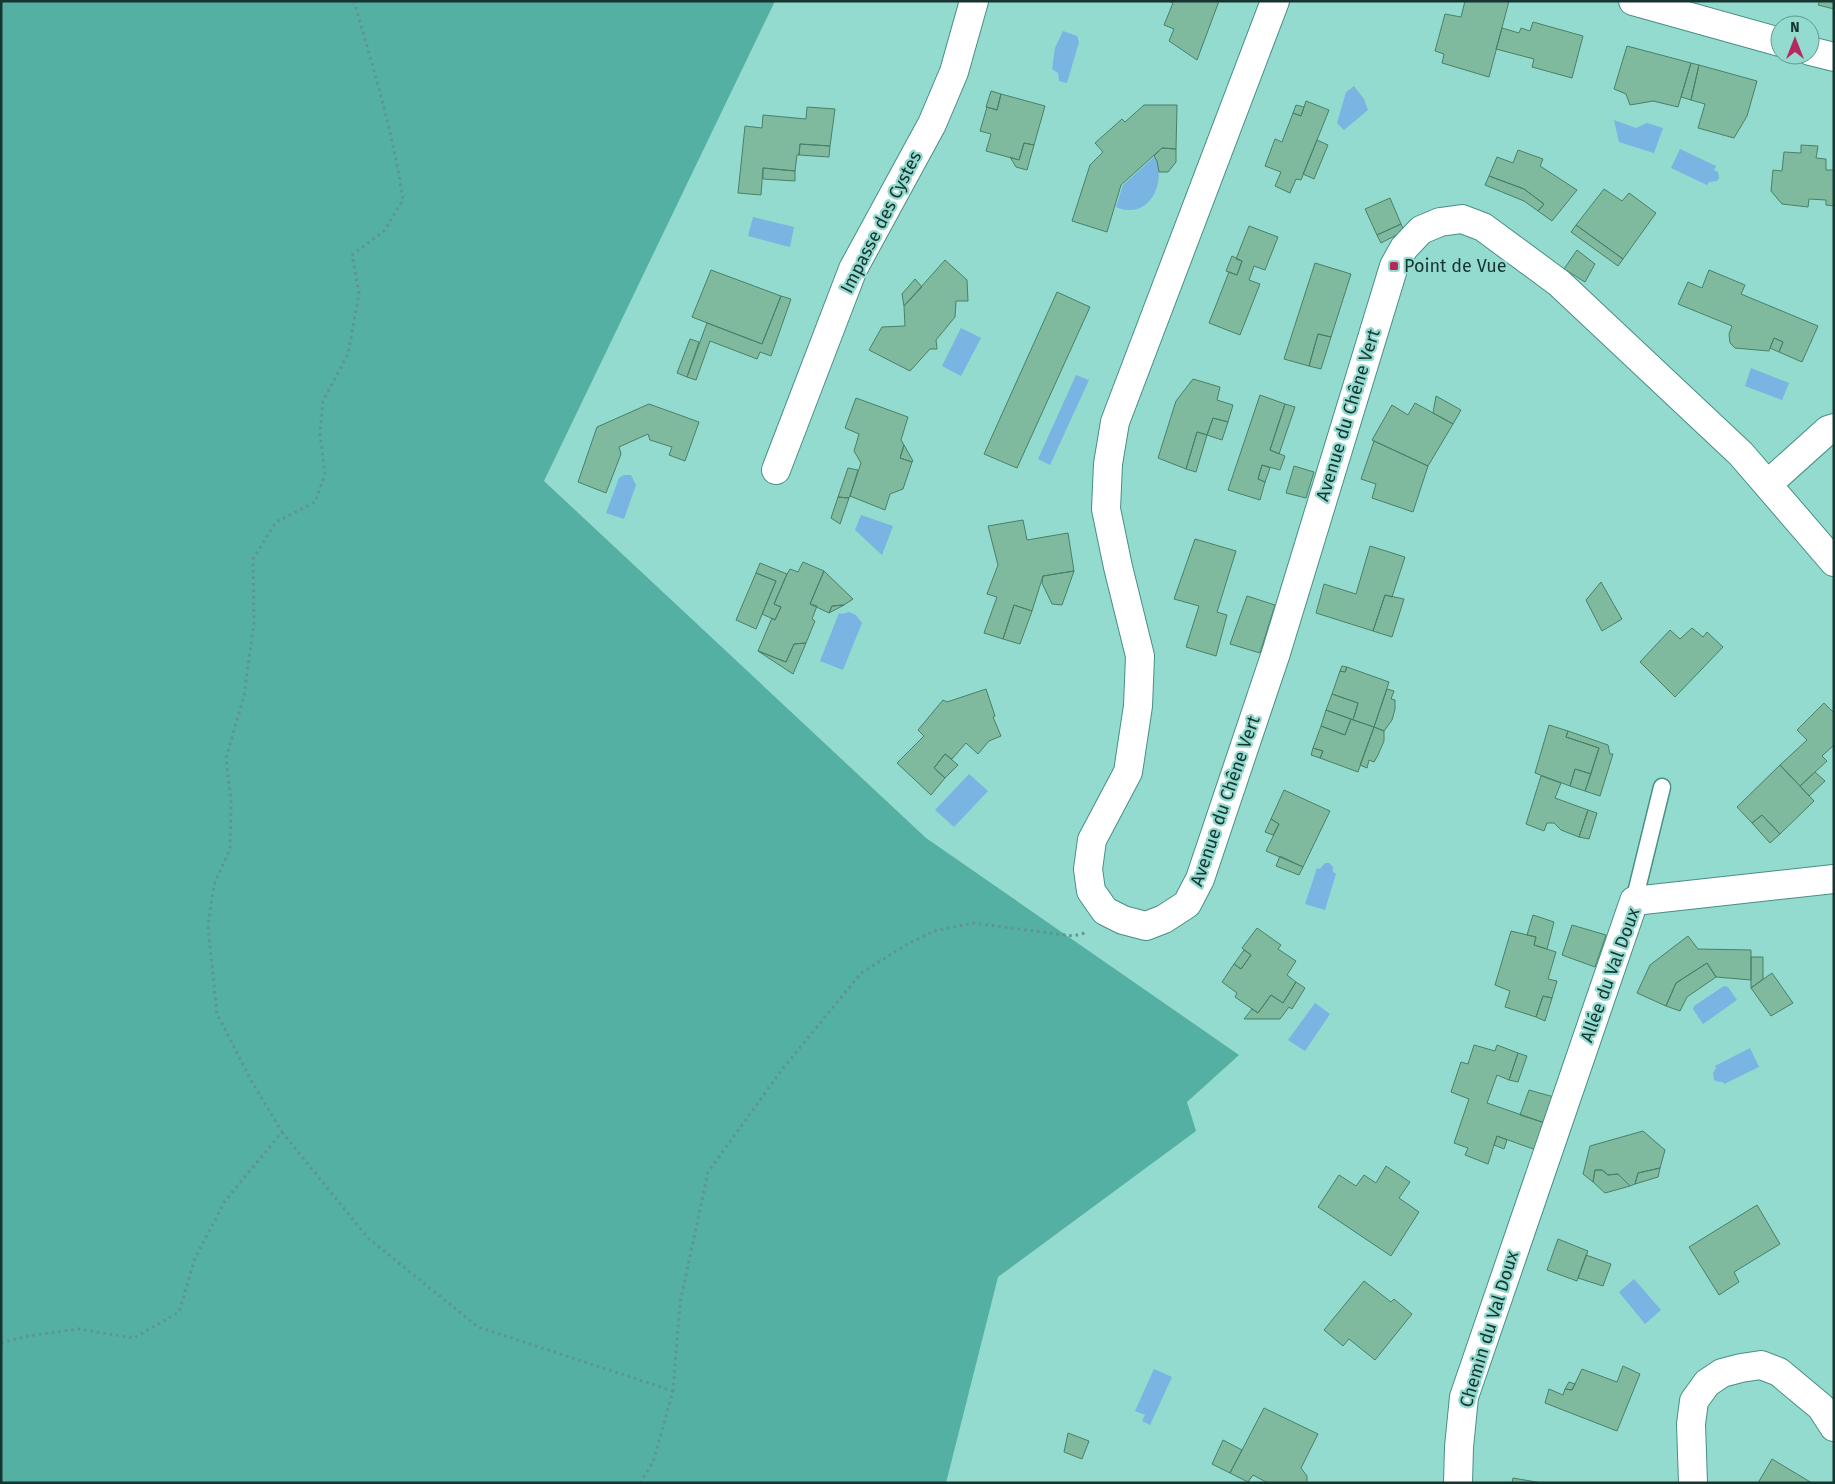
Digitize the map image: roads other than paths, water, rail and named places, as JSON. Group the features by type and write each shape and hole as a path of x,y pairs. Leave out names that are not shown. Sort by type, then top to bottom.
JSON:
{"street":[{"name":"Impasse des Cystes","path":"776,470 853,269 932,124 951,80 974,1"},
{"name":"Avenue du Chêne Vert","path":"1275,1 1115,422 1108,464 1106,509 1140,656 1138,706 1128,772 1092,840 1088,869 1091,891 1105,910 1123,920 1146,926 1164,919 1187,904 1200,879 1276,653 1394,266 1404,248 1421,230 1440,222 1462,219 1484,227 1559,283 1740,454 1834,562"},
{"path":"1634,1 1770,39"},
{"path":"1820,54 1834,57"},
{"path":"1768,484 1828,430 1834,428"},
{"name":"Allée du Val Doux","path":"1519,1235 1634,901 1834,879"},
{"name":"Chemin du Val Doux","path":"1458,1483 1459,1447 1464,1397 1519,1235"},
{"path":"1693,1483 1691,1424 1694,1401 1707,1383 1722,1373 1761,1365 1780,1372 1820,1407 1834,1427"}],"lane":[{"path":"1634,901 1662,787"}],"water":[{"path":"1063,31 1077,36 1079,42 1067,83 1059,81 1058,73 1052,69 1055,48"},
{"path":"1354,86 1364,99 1368,110 1344,130 1337,123 1346,92"},
{"path":"1614,120 1636,128 1647,123 1663,128 1654,153 1619,142"},
{"path":"1680,149 1716,166 1714,170 1718,172 1719,178 1717,181 1709,182 1707,185 1671,168"},
{"path":"1155,156 1159,174 1158,183 1151,199 1137,209 1126,210 1116,207 1123,185"},
{"path":"753,217 794,227 790,247 748,236"},
{"path":"961,328 981,338 961,376 942,366"},
{"path":"1751,368 1789,383 1782,400 1745,386"},
{"path":"1076,375 1089,380 1050,465 1038,459"},
{"path":"624,475 631,475 636,485 624,519 606,513 619,478"},
{"path":"861,515 893,526 882,555 855,530"},
{"path":"849,612 856,615 862,623 843,670 820,661 839,613"},
{"path":"969,774 988,791 954,827 935,810"},
{"path":"1325,863 1329,863 1333,867 1333,872 1336,874 1325,910 1305,904 1317,868 1320,869"},
{"path":"1724,986 1728,987 1737,1000 1703,1024 1693,1009 1694,1006"},
{"path":"1315,1003 1330,1014 1305,1051 1288,1040"},
{"path":"1750,1048 1759,1067 1724,1084 1714,1080 1715,1066"},
{"path":"1634,1279 1661,1310 1645,1324 1619,1292"},
{"path":"1154,1369 1172,1377 1150,1425 1142,1421 1145,1415 1135,1411"}],"place":[{"name":"Point de Vue","path":"1394,266"}]}
